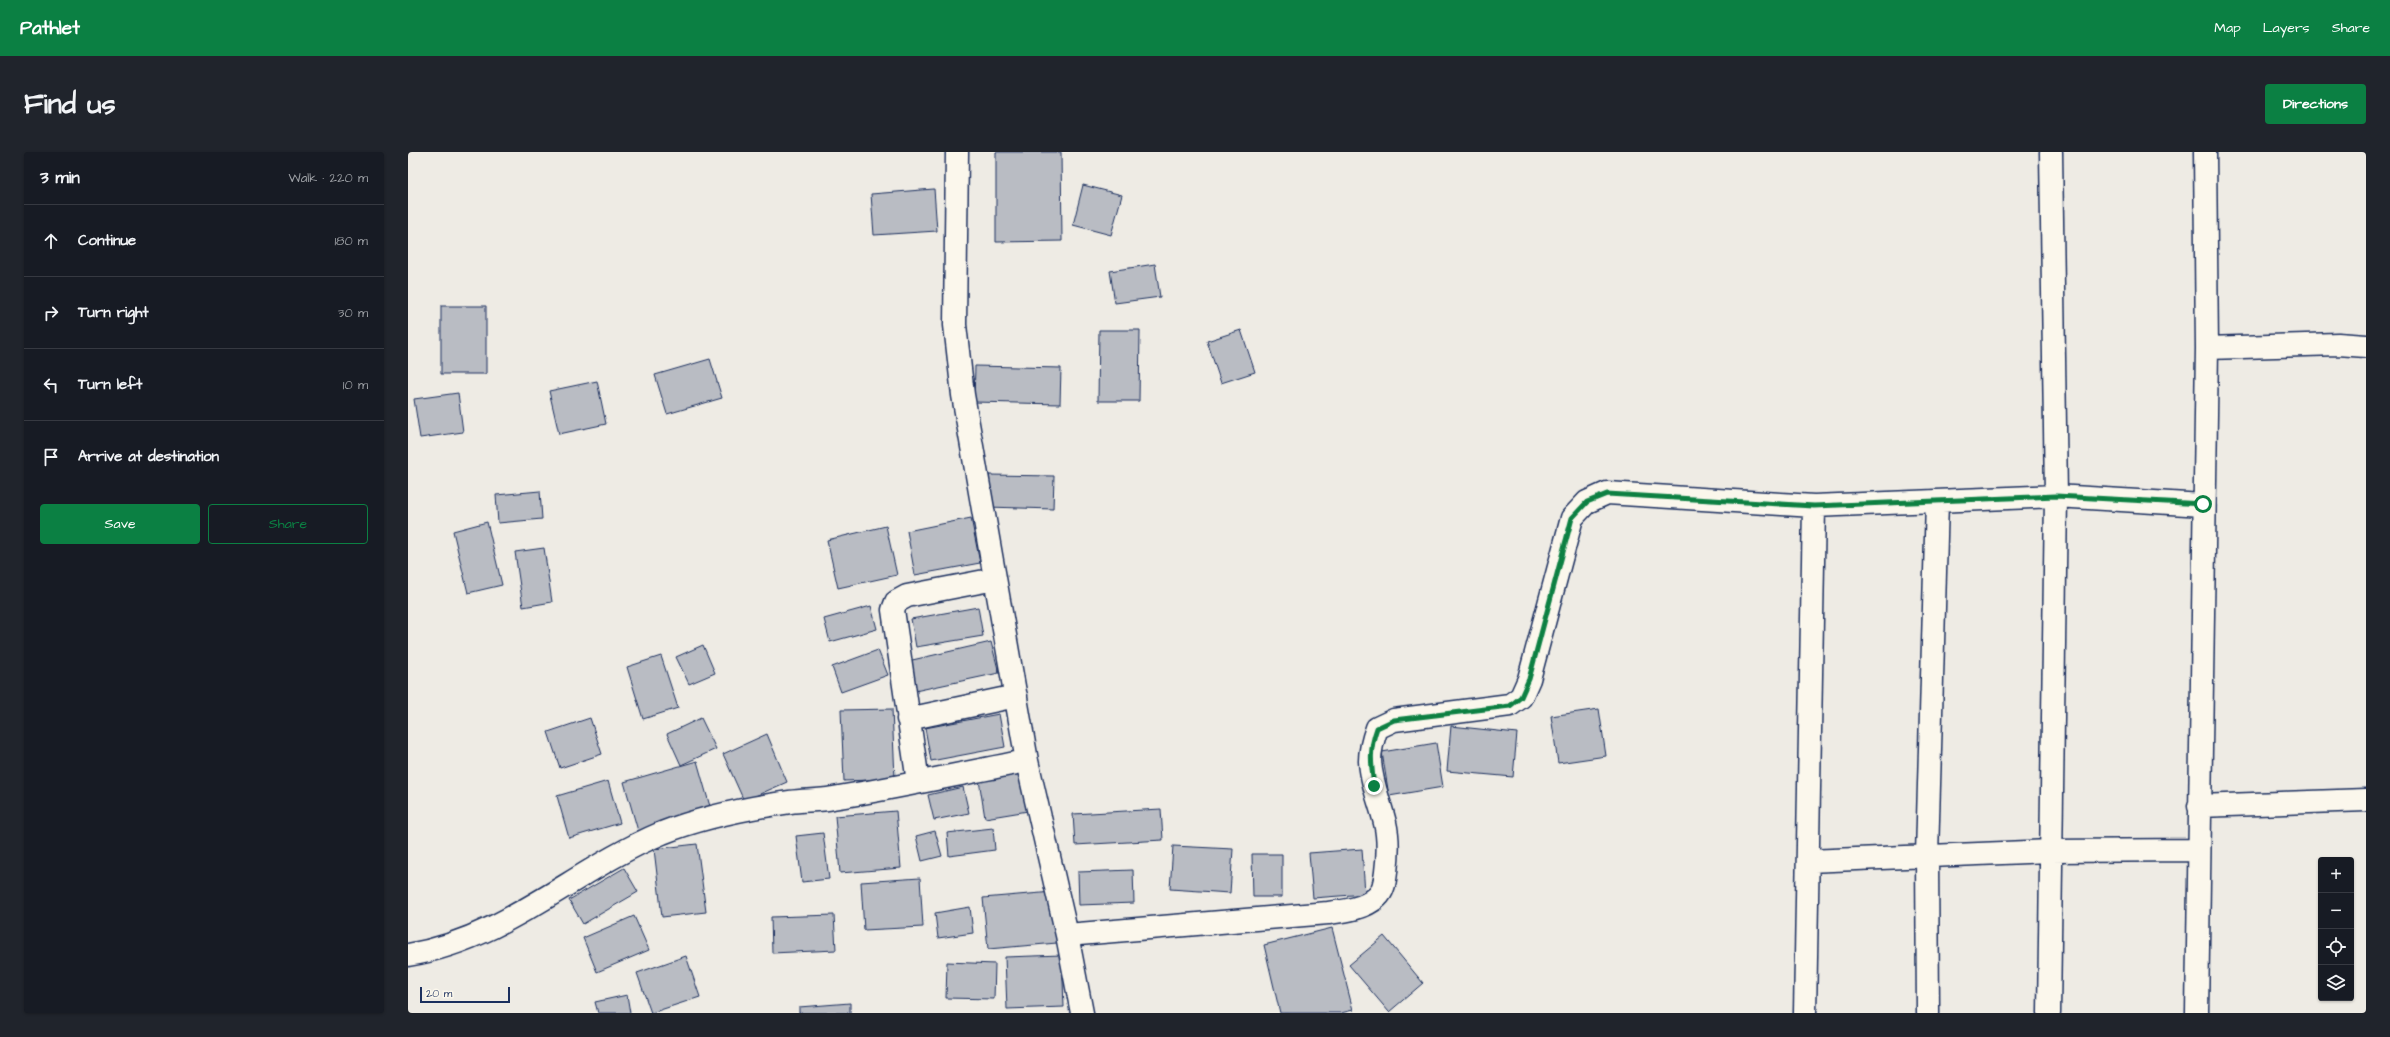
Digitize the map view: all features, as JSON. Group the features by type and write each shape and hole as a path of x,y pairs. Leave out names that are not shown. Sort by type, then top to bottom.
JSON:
{"street":[{"path":"957,152 955,325 963,395 1027,761 1067,935 1082,1013"},
{"path":"2049,1013 2056,496 2051,152"},
{"path":"2197,1013 2203,504 2207,348 2205,152"},
{"path":"2207,348 2338,344 2366,346"},
{"path":"1067,935 1328,914 1362,906 1376,897 1382,890 1388,853 1386,824 1374,786 1370,761 1371,744 1377,728 1394,720 1510,706 1521,697 1529,679 1572,518 1587,502 1607,494 1814,506 2056,496 2203,504"},
{"path":"1928,1013 1927,855 1937,500"},
{"path":"1805,1013 1814,506"},
{"path":"918,782 893,610 896,602 923,592 995,579"},
{"path":"908,719 1016,696"},
{"path":"408,955 464,939 496,926 536,905 620,854 687,824 751,808 791,802 831,799 1027,761"},
{"path":"2199,806 2366,800"},
{"path":"1808,862 1927,855 2050,851 2198,850"}],"building":[{"path":"996,152 1061,152 1062,241 996,242"},
{"path":"1083,185 1122,195 1111,235 1073,225"},
{"path":"934,189 937,231 874,235 871,194"},
{"path":"1155,264 1160,297 1115,303 1110,271"},
{"path":"441,306 486,306 486,374 441,374"},
{"path":"1099,330 1140,330 1139,401 1098,401"},
{"path":"1241,330 1255,372 1221,383 1207,341"},
{"path":"710,359 722,398 667,414 655,375"},
{"path":"975,366 1061,368 1060,404 974,402"},
{"path":"597,381 606,424 559,434 549,391"},
{"path":"458,393 463,432 420,438 414,399"},
{"path":"989,475 1054,476 1053,509 988,507"},
{"path":"540,491 542,519 498,523 496,495"},
{"path":"971,518 980,563 915,575 907,531"},
{"path":"487,522 502,585 468,593 453,531"},
{"path":"886,526 897,575 838,588 827,540"},
{"path":"544,548 552,602 523,607 515,552"},
{"path":"871,606 877,629 830,642 824,619"},
{"path":"978,607 983,636 916,647 911,619"},
{"path":"991,642 999,673 915,691 908,661"},
{"path":"703,645 715,673 689,684 676,657"},
{"path":"878,650 888,675 841,692 832,667"},
{"path":"661,656 678,708 643,719 627,667"},
{"path":"892,709 895,779 844,781 841,710"},
{"path":"1599,709 1606,756 1558,763 1551,716"},
{"path":"999,714 1005,747 931,761 925,728"},
{"path":"590,718 602,754 560,768 548,732"},
{"path":"701,718 716,749 681,765 667,734"},
{"path":"1451,726 1517,733 1513,777 1447,771"},
{"path":"767,734 787,782 744,801 723,754"},
{"path":"1436,743 1443,787 1389,796 1382,752"},
{"path":"697,761 711,810 638,831 624,782"},
{"path":"1022,773 1028,811 985,818 979,780"},
{"path":"608,781 620,823 569,838 557,796"},
{"path":"963,787 969,813 934,820 928,795"},
{"path":"1161,809 1163,840 1075,845 1073,814"},
{"path":"896,811 901,868 840,873 835,816"},
{"path":"993,828 995,850 949,856 947,833"},
{"path":"935,831 942,856 922,861 916,836"},
{"path":"823,833 829,879 802,882 796,836"},
{"path":"697,844 706,912 662,917 654,849"},
{"path":"1173,846 1233,849 1230,893 1170,889"},
{"path":"1362,849 1365,894 1313,898 1309,853"},
{"path":"1252,854 1282,854 1282,897 1253,897"},
{"path":"624,868 638,892 583,924 569,900"},
{"path":"1133,870 1134,903 1079,905 1078,872"},
{"path":"920,878 923,927 864,930 861,882"},
{"path":"1053,892 1057,943 988,949 983,898"},
{"path":"970,907 973,933 938,938 935,913"},
{"path":"834,915 836,950 772,953 771,917"},
{"path":"634,916 649,950 597,972 583,938"},
{"path":"1332,928 1353,1010 1341,1013 1280,1013 1264,945"},
{"path":"1384,936 1423,983 1389,1012 1349,965"},
{"path":"1062,955 1064,1007 1007,1009 1005,957"},
{"path":"686,956 700,997 651,1013 637,973"},
{"path":"947,962 995,964 994,999 946,998"},
{"path":"627,995 630,1013 598,1013 595,1002"},
{"path":"850,1003 850,1013 799,1013 799,1007"}],"route":[{"path":"1374,786 1370,761 1371,744 1377,728 1394,720 1510,706 1521,697 1529,679 1572,518 1587,502 1607,494 1814,506 2056,496 2203,504"}]}
